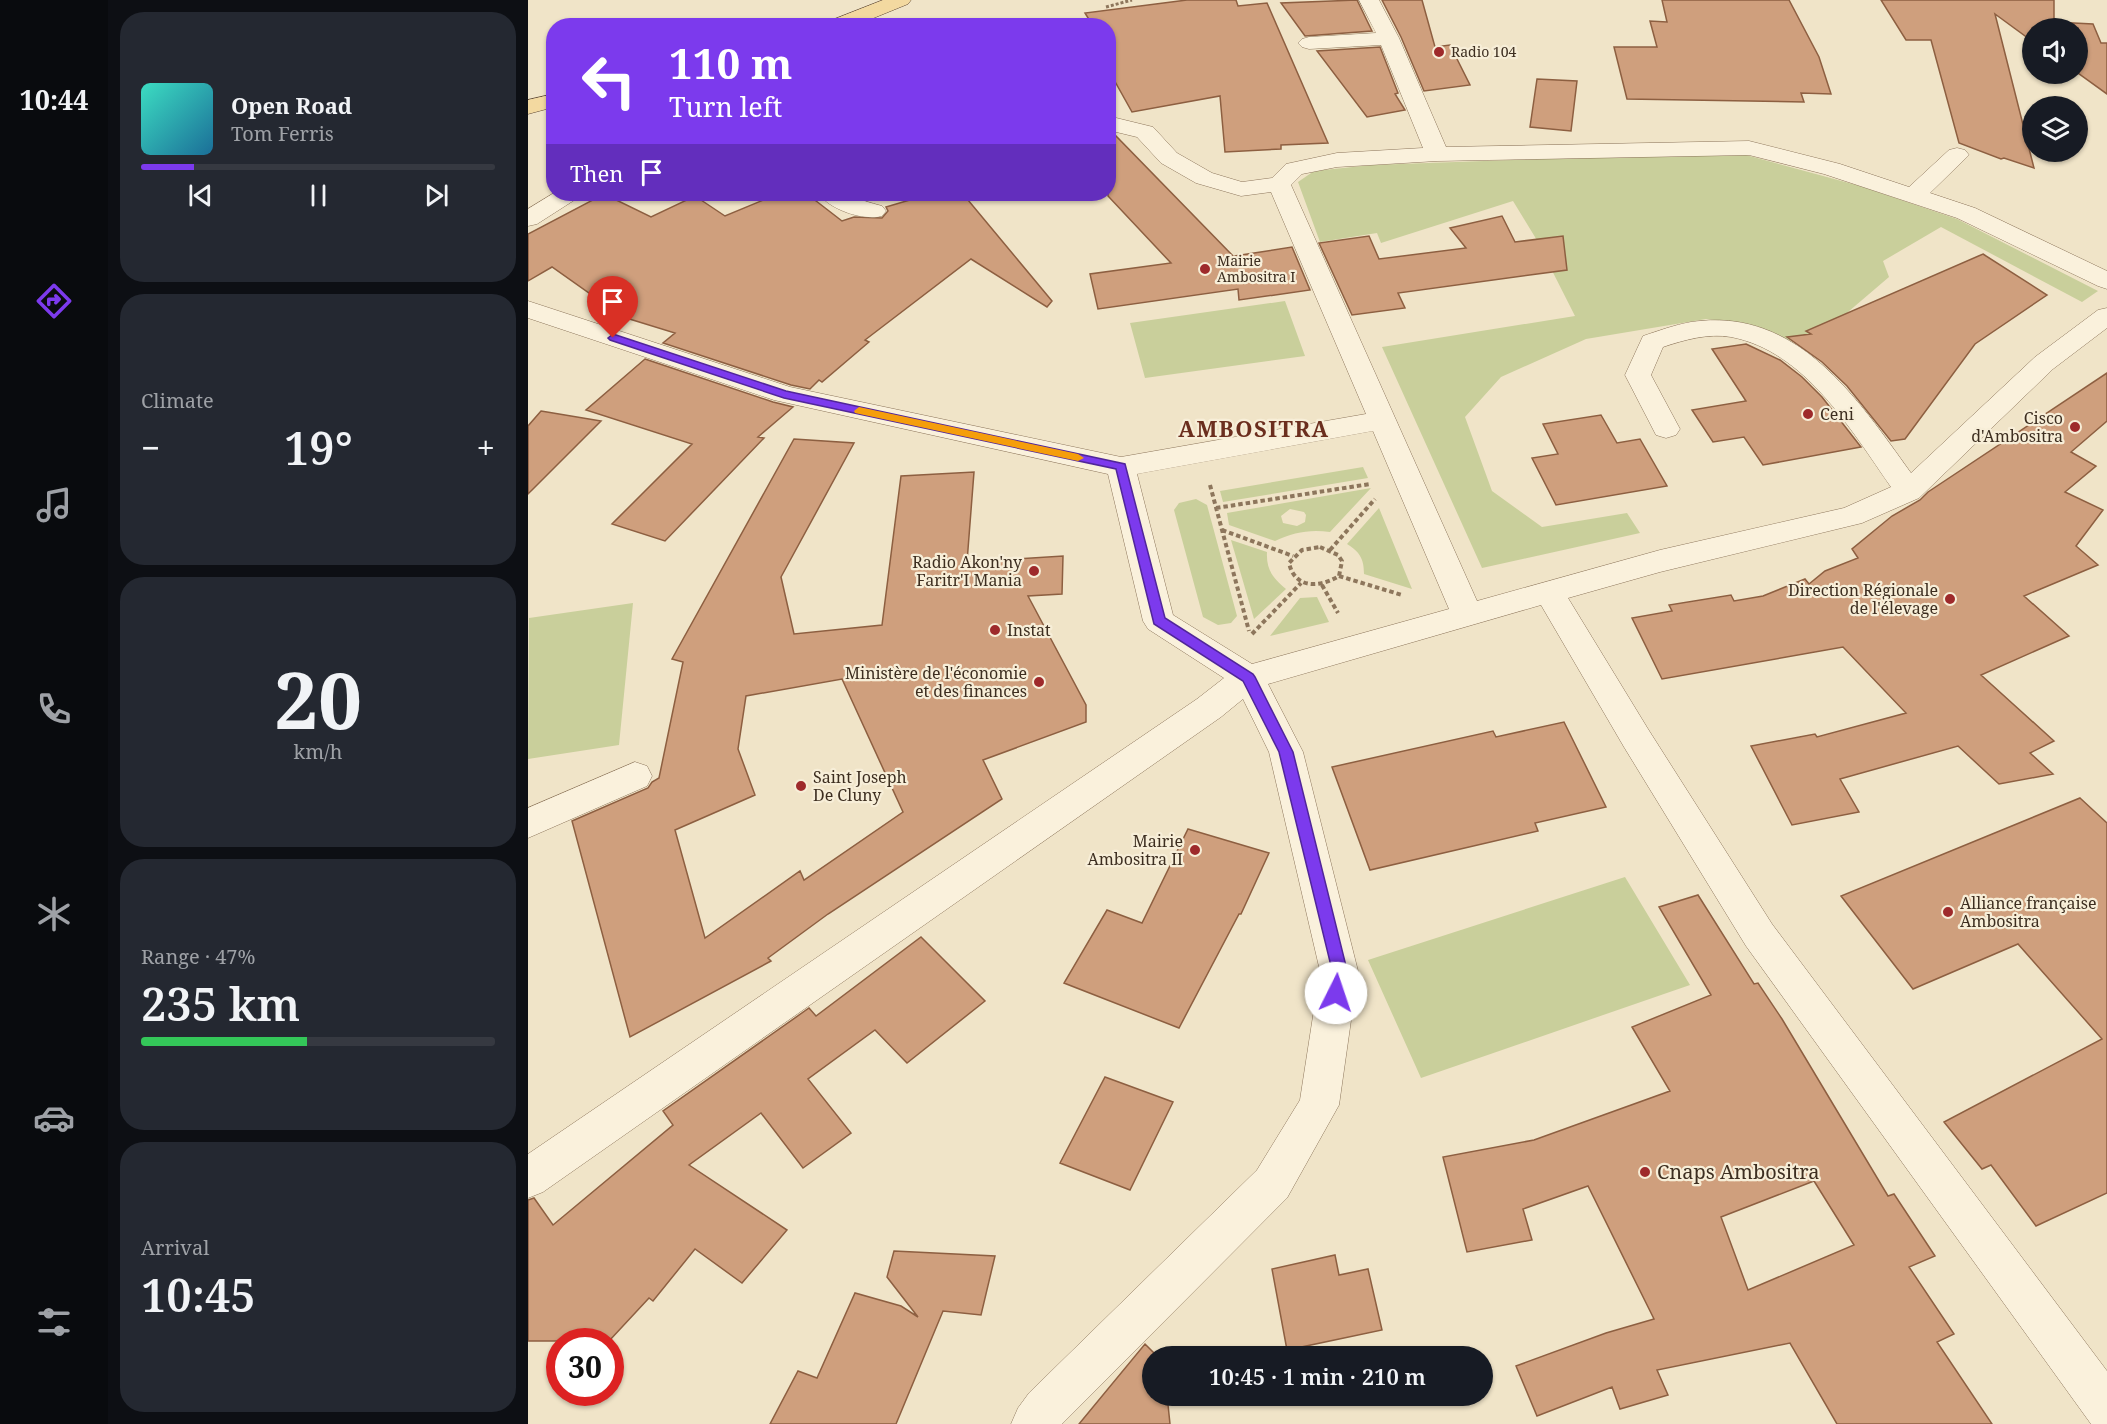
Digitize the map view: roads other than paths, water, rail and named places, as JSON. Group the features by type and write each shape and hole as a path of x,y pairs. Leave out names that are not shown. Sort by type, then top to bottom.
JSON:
{"main road":[{"path":"855,18 902,0"},
{"path":"528,107 546,102"}],"street":[{"path":"1369,0 1389,38 1437,154"},
{"path":"1309,43 1389,38"},
{"path":"1116,125 1144,132 1169,158 1204,178 1241,189 1279,184 1294,169 1337,160 1437,154 1749,148 1832,169 1966,213 2107,281"},
{"path":"1918,196 1918,191 1957,155"},
{"path":"1279,184 1382,420 1398,475 1467,614"},
{"path":"528,219 557,201"},
{"path":"842,201 849,205 874,211"},
{"path":"528,309 784,394 1121,466 1382,420"},
{"path":"528,1178 1209,708 1248,677 1660,561 1852,516 1909,491 2044,363 2107,316"},
{"path":"1666,429 1638,375 1652,342 1692,330 1731,329 1766,339 1796,355 1831,386 1909,491"},
{"path":"1034,1424 1045,1409 1272,1184 1318,1105 1340,970 1286,752 1248,677 1159,621 1121,466"},
{"path":"1549,592 1636,738 1759,935 2107,1408"},
{"path":"528,824 635,776"}],"place":[{"name":"Radio 104","path":"1439,52"},
{"name":"Mairie Ambositra I","path":"1205,269"},
{"name":"Ceni","path":"1808,414"},
{"name":"Cisco d'Ambositra","path":"2075,427"},
{"name":"Radio Akon'ny Faritr'I Mania","path":"1034,571"},
{"name":"Direction Régionale de l'élevage","path":"1950,599"},
{"name":"Instat","path":"995,630"},
{"name":"Ministère de l'économie et des finances","path":"1039,682"},
{"name":"Saint Joseph De Cluny","path":"801,786"},
{"name":"Mairie Ambositra II","path":"1195,850"},
{"name":"Alliance française Ambositra","path":"1948,912"},
{"name":"Cnaps Ambositra","path":"1645,1172"}],"district":[{"name":"AMBOSITRA","path":"1254,429"}]}
